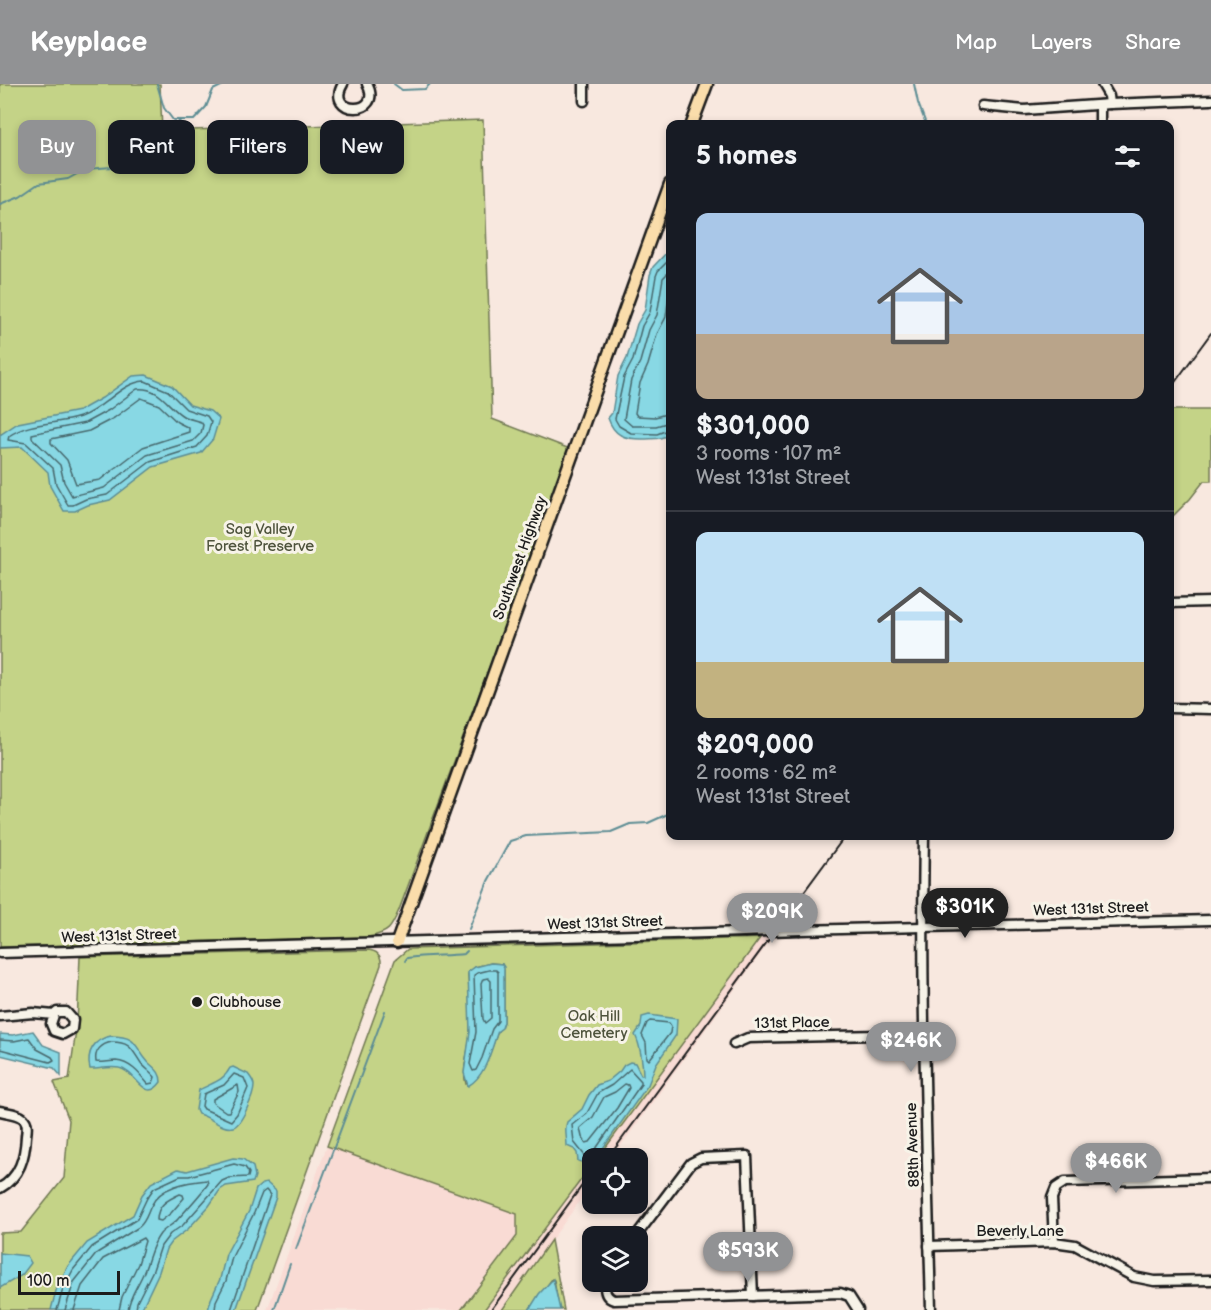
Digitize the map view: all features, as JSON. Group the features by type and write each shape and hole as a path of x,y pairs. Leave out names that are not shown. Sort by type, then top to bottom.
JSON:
{"main road":[{"path":"694,120 707,84"},
{"name":"Southwest Highway","path":"397,942 666,194"}],"street":[{"path":"343,84 340,93 342,101 348,107 357,109 368,101 370,91 367,84"},
{"path":"584,84 584,101"},
{"path":"1102,84 1109,96 1110,104"},
{"path":"983,106 1024,110 1211,100"},
{"path":"1100,105 1100,120"},
{"path":"1174,603 1211,602"},
{"path":"1174,708 1211,709"},
{"name":"88th Avenue","path":"924,840 922,927 931,1310"},
{"name":"West 131st Street","path":"0,953 1211,920"},
{"path":"0,1016 33,1013 54,1015"},
{"name":"131st Place","path":"734,1044 748,1038 924,1034"},
{"path":"0,1111 21,1117 27,1124 26,1152 22,1164 9,1182 0,1188"},
{"path":"644,1226 691,1163 701,1158 747,1156 753,1296"},
{"path":"1054,1242 1052,1198 1056,1188 1065,1182 1211,1178"},
{"name":"Beverly Lane","path":"929,1246 1054,1242 1075,1245 1134,1277 1154,1281 1211,1280"},
{"path":"605,1292 610,1299 619,1301 840,1293 849,1296 858,1310"}],"shaded area":[{"path":"773,937 619,1148 603,1148 760,938"},
{"path":"327,1146 517,1214 517,1236 461,1310 267,1310"},
{"path":"582,1177 582,1198 501,1310 484,1310"}],"green space":[{"name":"Sag Valley Forest Preserve","path":"0,84 160,84 162,120 108,120 108,174 195,174 195,130 207,129 207,174 308,174 308,126 320,126 320,174 404,174 404,123 483,120 492,419 570,449 399,910 391,926 381,934 368,937 0,947"},
{"path":"1174,410 1211,410 1211,481 1204,481 1174,515"},
{"name":"Oak Hill Cemetery","path":"760,938 605,1148 582,1148 582,1178 484,1310 461,1310 517,1236 517,1214 327,1146 395,960 408,949","holes":["491,963 502,964 504,1022 479,1075 466,1084 465,1064 470,1039 468,974 475,967"]},
{"path":"368,950 378,954 381,965 257,1310 0,1310 0,1233 21,1232 64,1178 69,1120 54,1082 69,1079 77,1024 80,957"},
{"path":"551,1240 564,1310 559,1309 552,1279 529,1310 502,1310"}],"water":[{"path":"666,253 666,436 630,438 617,433 608,418 612,413 618,376 627,358 637,324 645,310 653,267"},
{"path":"146,375 172,386 190,405 210,411 219,419 213,439 201,453 153,467 110,500 88,505 75,511 64,511 50,486 48,472 22,447 0,448 0,435 18,423 79,411 133,376"},
{"path":"491,963 502,964 504,967 504,1022 498,1031 484,1069 468,1086 464,1073 470,1032 468,972 475,967"},
{"path":"649,1015 677,1019 676,1035 656,1064 648,1085 603,1148 582,1148 582,1162 578,1161 577,1153 567,1146 567,1122 582,1109 597,1085 608,1081 624,1065 630,1062 635,1063 643,1075 641,1054 635,1035 641,1026 642,1017"},
{"path":"33,1031 43,1045 61,1052 61,1076 54,1068 0,1055 0,1034 13,1035"},
{"path":"111,1036 127,1038 135,1043 160,1076 161,1082 155,1088 150,1090 145,1088 125,1070 119,1068 90,1069 89,1057 93,1047 100,1040"},
{"path":"233,1067 248,1074 254,1086 240,1121 233,1127 229,1127 198,1114 196,1110 199,1090 220,1079"},
{"path":"233,1158 243,1159 253,1167 255,1176 253,1182 226,1186 220,1190 188,1229 171,1242 141,1310 51,1310 57,1287 68,1266 87,1243 133,1215 142,1195 151,1183 178,1169 187,1171"},
{"path":"267,1183 276,1191 276,1197 236,1310 208,1310 220,1279 226,1254 249,1211 256,1189"},
{"path":"0,1253 27,1256 31,1263 22,1275 0,1288"},
{"path":"553,1279 560,1310 529,1310 539,1294"}],"waterway":[{"path":"157,84 164,108 173,120 194,120 206,107 213,90 225,84"},
{"path":"394,84 402,90 425,89 430,84"},
{"path":"914,84 924,120"},
{"path":"0,204 20,196 39,183 68,179 86,169 108,167"},
{"path":"469,929 488,881 510,841 526,836 611,832 630,824 648,823 666,815"},
{"path":"405,961 407,958 464,954 467,951"},
{"path":"296,1249 385,1011"},
{"path":"274,1310 290,1264"}],"railway":[{"path":"1174,384 1211,333"},
{"path":"615,1148 842,840"},
{"path":"491,1310 582,1186"}],"place":[{"name":"Clubhouse","path":"197,1002"}]}
